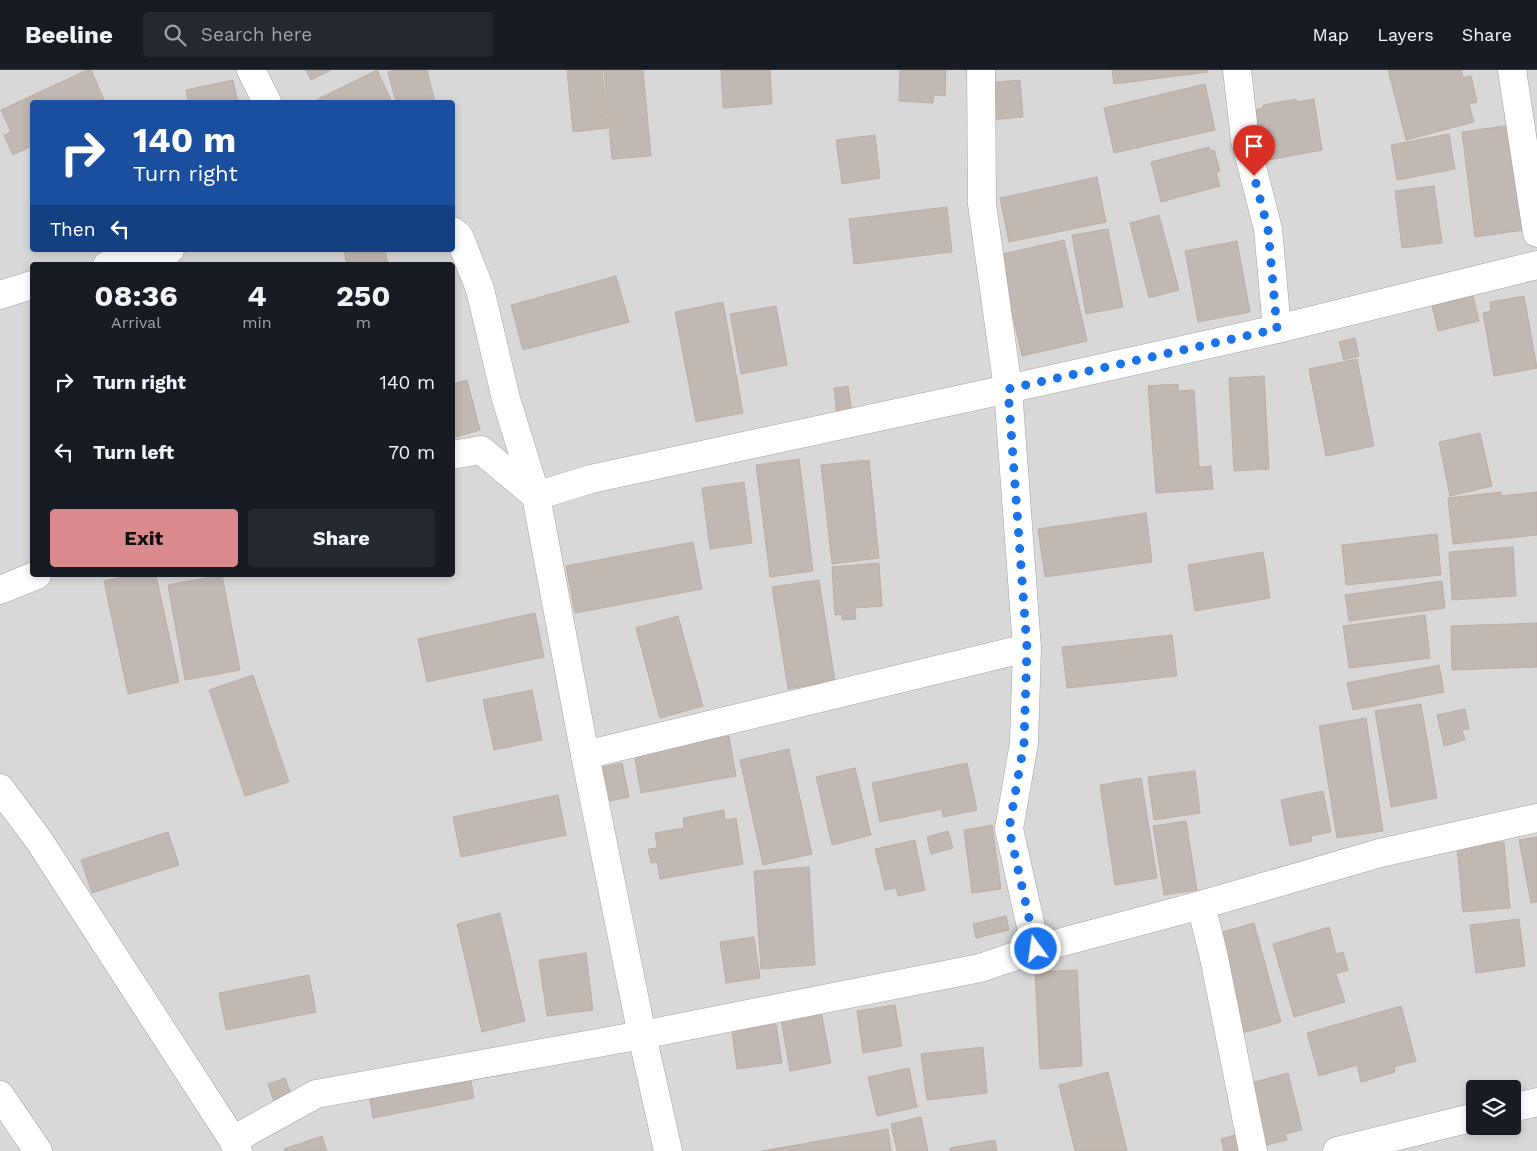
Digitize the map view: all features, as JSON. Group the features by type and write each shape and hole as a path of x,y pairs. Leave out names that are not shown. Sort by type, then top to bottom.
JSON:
{"street":[{"path":"251,70 266,100"},
{"path":"981,70 982,204 1008,389 1027,648 1024,743 1009,829 1036,949"},
{"path":"1238,70 1244,140 1268,229 1277,329"},
{"path":"1512,70 1537,233"},
{"path":"455,233 459,236 480,289 506,400 536,496 585,756 642,1035 668,1151"},
{"path":"120,262 162,252"},
{"path":"536,496 591,479 1277,329 1537,265"},
{"path":"0,295 30,287"},
{"path":"455,454 481,450 536,496"},
{"path":"0,590 32,577"},
{"path":"585,756 1027,648"},
{"path":"0,788 38,839 235,1146 316,1094 642,1035 980,968 1036,949 1201,905 1380,853 1537,818"},
{"path":"1201,905 1213,953 1253,1151"},
{"path":"0,1095 38,1151"},
{"path":"1521,1106 1537,1102"},
{"path":"1337,1151 1466,1119"}],"shaded area":[{"path":"0,70 1537,70 1537,1151 0,1151"}],"building":[{"path":"87,70 91,70 104,100 30,100 30,147 13,155 4,135 11,132 1,110"},
{"path":"306,70 331,70 311,80"},
{"path":"377,70 391,100 319,100"},
{"path":"395,70 427,70 434,100 395,100 388,72"},
{"path":"567,70 602,70 608,128 573,132"},
{"path":"604,70 643,70 651,156 612,159"},
{"path":"721,70 770,70 772,104 723,108"},
{"path":"900,70 946,70 945,96 934,95 933,103 899,101"},
{"path":"1112,70 1208,70 1208,72 1114,84"},
{"path":"1388,70 1461,70 1463,78 1471,76 1477,102 1469,104 1474,122 1406,140"},
{"path":"233,80 238,100 188,100 186,90"},
{"path":"1020,80 1023,117 990,120 987,83"},
{"path":"1205,84 1215,130 1114,153 1104,108"},
{"path":"1296,99 1297,102 1314,99 1322,150 1263,161 1255,110 1263,108 1263,105"},
{"path":"1511,125 1524,230 1475,237 1462,132"},
{"path":"1449,134 1455,169 1397,180 1391,145"},
{"path":"875,135 880,178 842,184 836,140"},
{"path":"1209,147 1210,151 1214,150 1220,171 1216,172 1220,186 1161,202 1151,162"},
{"path":"1097,177 1106,222 1009,242 1000,198"},
{"path":"1434,186 1442,243 1402,248 1395,191"},
{"path":"947,207 952,252 854,264 849,219"},
{"path":"1159,215 1179,290 1149,298 1130,223"},
{"path":"1108,229 1123,307 1086,314 1072,235"},
{"path":"1064,240 1087,341 1022,356 999,255"},
{"path":"1237,241 1250,312 1198,322 1185,251"},
{"path":"344,252 385,252 387,262 346,262"},
{"path":"616,276 629,322 523,350 511,305"},
{"path":"1473,296 1479,321 1438,331 1432,306"},
{"path":"1524,296 1537,368 1494,376 1483,313 1491,311 1490,302"},
{"path":"723,302 743,413 696,422 675,312"},
{"path":"776,306 787,365 741,374 730,314"},
{"path":"1355,338 1359,356 1344,360 1339,342"},
{"path":"1357,359 1374,446 1326,456 1309,369"},
{"path":"1264,376 1269,469 1234,471 1229,378"},
{"path":"467,380 480,430 455,437 455,383"},
{"path":"1178,384 1178,391 1194,390 1199,467 1211,466 1213,489 1156,493 1148,386"},
{"path":"848,386 852,413 837,415 834,388"},
{"path":"1480,433 1492,486 1450,496 1439,442"},
{"path":"799,459 813,571 770,577 756,465"},
{"path":"869,460 879,558 832,564 821,465"},
{"path":"744,482 752,543 710,549 702,488"},
{"path":"1501,492 1501,496 1537,492 1537,535 1453,544 1448,498"},
{"path":"1146,513 1152,562 1045,577 1038,529"},
{"path":"1437,534 1441,575 1346,585 1342,545"},
{"path":"693,542 702,589 575,613 566,566"},
{"path":"1513,547 1516,596 1452,600 1449,552"},
{"path":"1263,552 1270,598 1195,611 1188,565"},
{"path":"879,563 882,606 855,608 856,619 842,620 842,614 835,615 832,567"},
{"path":"123,577 156,577 179,682 128,694 104,581"},
{"path":"211,577 222,577 240,670 185,680 168,585"},
{"path":"819,580 835,681 788,689 772,587"},
{"path":"1442,581 1445,608 1349,621 1345,595"},
{"path":"535,613 544,657 427,682 418,639"},
{"path":"1425,615 1430,658 1349,668 1343,626"},
{"path":"678,616 703,706 660,718 636,628"},
{"path":"1537,623 1537,667 1452,670 1451,626"},
{"path":"1172,635 1177,676 1067,688 1062,647"},
{"path":"1439,665 1444,692 1353,710 1347,683"},
{"path":"253,675 289,782 245,796 209,690"},
{"path":"532,690 542,740 494,750 483,700"},
{"path":"1421,704 1437,798 1391,807 1375,711"},
{"path":"1465,709 1469,729 1462,730 1465,740 1444,746 1437,715"},
{"path":"1366,718 1383,831 1337,838 1319,726"},
{"path":"729,736 736,776 641,793 634,753"},
{"path":"789,749 812,854 763,865 740,760"},
{"path":"622,763 629,797 610,801 603,767"},
{"path":"967,763 977,810 943,817 942,809 880,822 872,783"},
{"path":"855,768 871,835 832,845 816,777"},
{"path":"1195,771 1200,813 1154,820 1148,777"},
{"path":"1141,778 1157,878 1115,885 1100,785"},
{"path":"1323,791 1331,832 1311,836 1312,841 1290,846 1281,800"},
{"path":"558,795 566,835 461,857 453,817"},
{"path":"724,810 725,820 736,818 743,864 660,879 657,862 651,863 648,849 657,848 655,833 684,828 683,818"},
{"path":"1186,821 1197,890 1164,895 1153,826"},
{"path":"992,825 1001,889 972,893 964,830"},
{"path":"948,831 953,848 931,854 927,837"},
{"path":"168,832 179,865 92,893 81,860"},
{"path":"1537,837 1537,902 1531,903 1519,840"},
{"path":"915,840 925,890 898,896 896,888 885,890 875,849"},
{"path":"1504,842 1510,908 1463,912 1457,846"},
{"path":"809,867 815,965 761,969 754,871"},
{"path":"500,913 525,1021 482,1032 457,924"},
{"path":"1006,916 1009,930 976,938 973,924"},
{"path":"1519,919 1525,966 1476,973 1470,925"},
{"path":"1254,923 1281,1022 1239,1034 1212,935"},
{"path":"1329,927 1336,954 1343,952 1348,970 1336,974 1345,1002 1294,1017 1273,944"},
{"path":"754,937 760,978 726,983 720,942"},
{"path":"586,953 593,1010 547,1016 539,960"},
{"path":"1077,970 1082,1066 1040,1069 1035,972"},
{"path":"309,975 316,1012 226,1030 219,993"},
{"path":"895,1005 902,1046 863,1053 857,1011"},
{"path":"820,1006 831,1063 790,1071 780,1014"},
{"path":"1401,1006 1416,1061 1394,1067 1395,1072 1361,1082 1357,1065 1319,1076 1307,1033"},
{"path":"776,1024 782,1063 737,1069 732,1031"},
{"path":"983,1047 987,1093 927,1100 921,1054"},
{"path":"909,1068 917,1107 877,1116 868,1077"},
{"path":"469,1070 474,1098 373,1118 368,1090"},
{"path":"1108,1072 1127,1151 1075,1151 1059,1085"},
{"path":"1288,1073 1302,1130 1285,1134 1287,1140 1262,1146 1247,1084"},
{"path":"285,1078 293,1099 275,1105 268,1084"},
{"path":"921,1117 928,1151 897,1151 891,1124"},
{"path":"888,1129 891,1151 762,1151"},
{"path":"1246,1132 1251,1151 1224,1151 1221,1139"},
{"path":"322,1136 327,1151 285,1151 284,1149"},
{"path":"995,1140 997,1151 951,1151 950,1148"}],"route":[{"path":"1036,949 1009,829 1024,743 1027,648 1008,389 1277,329 1268,229 1254,176"}]}
